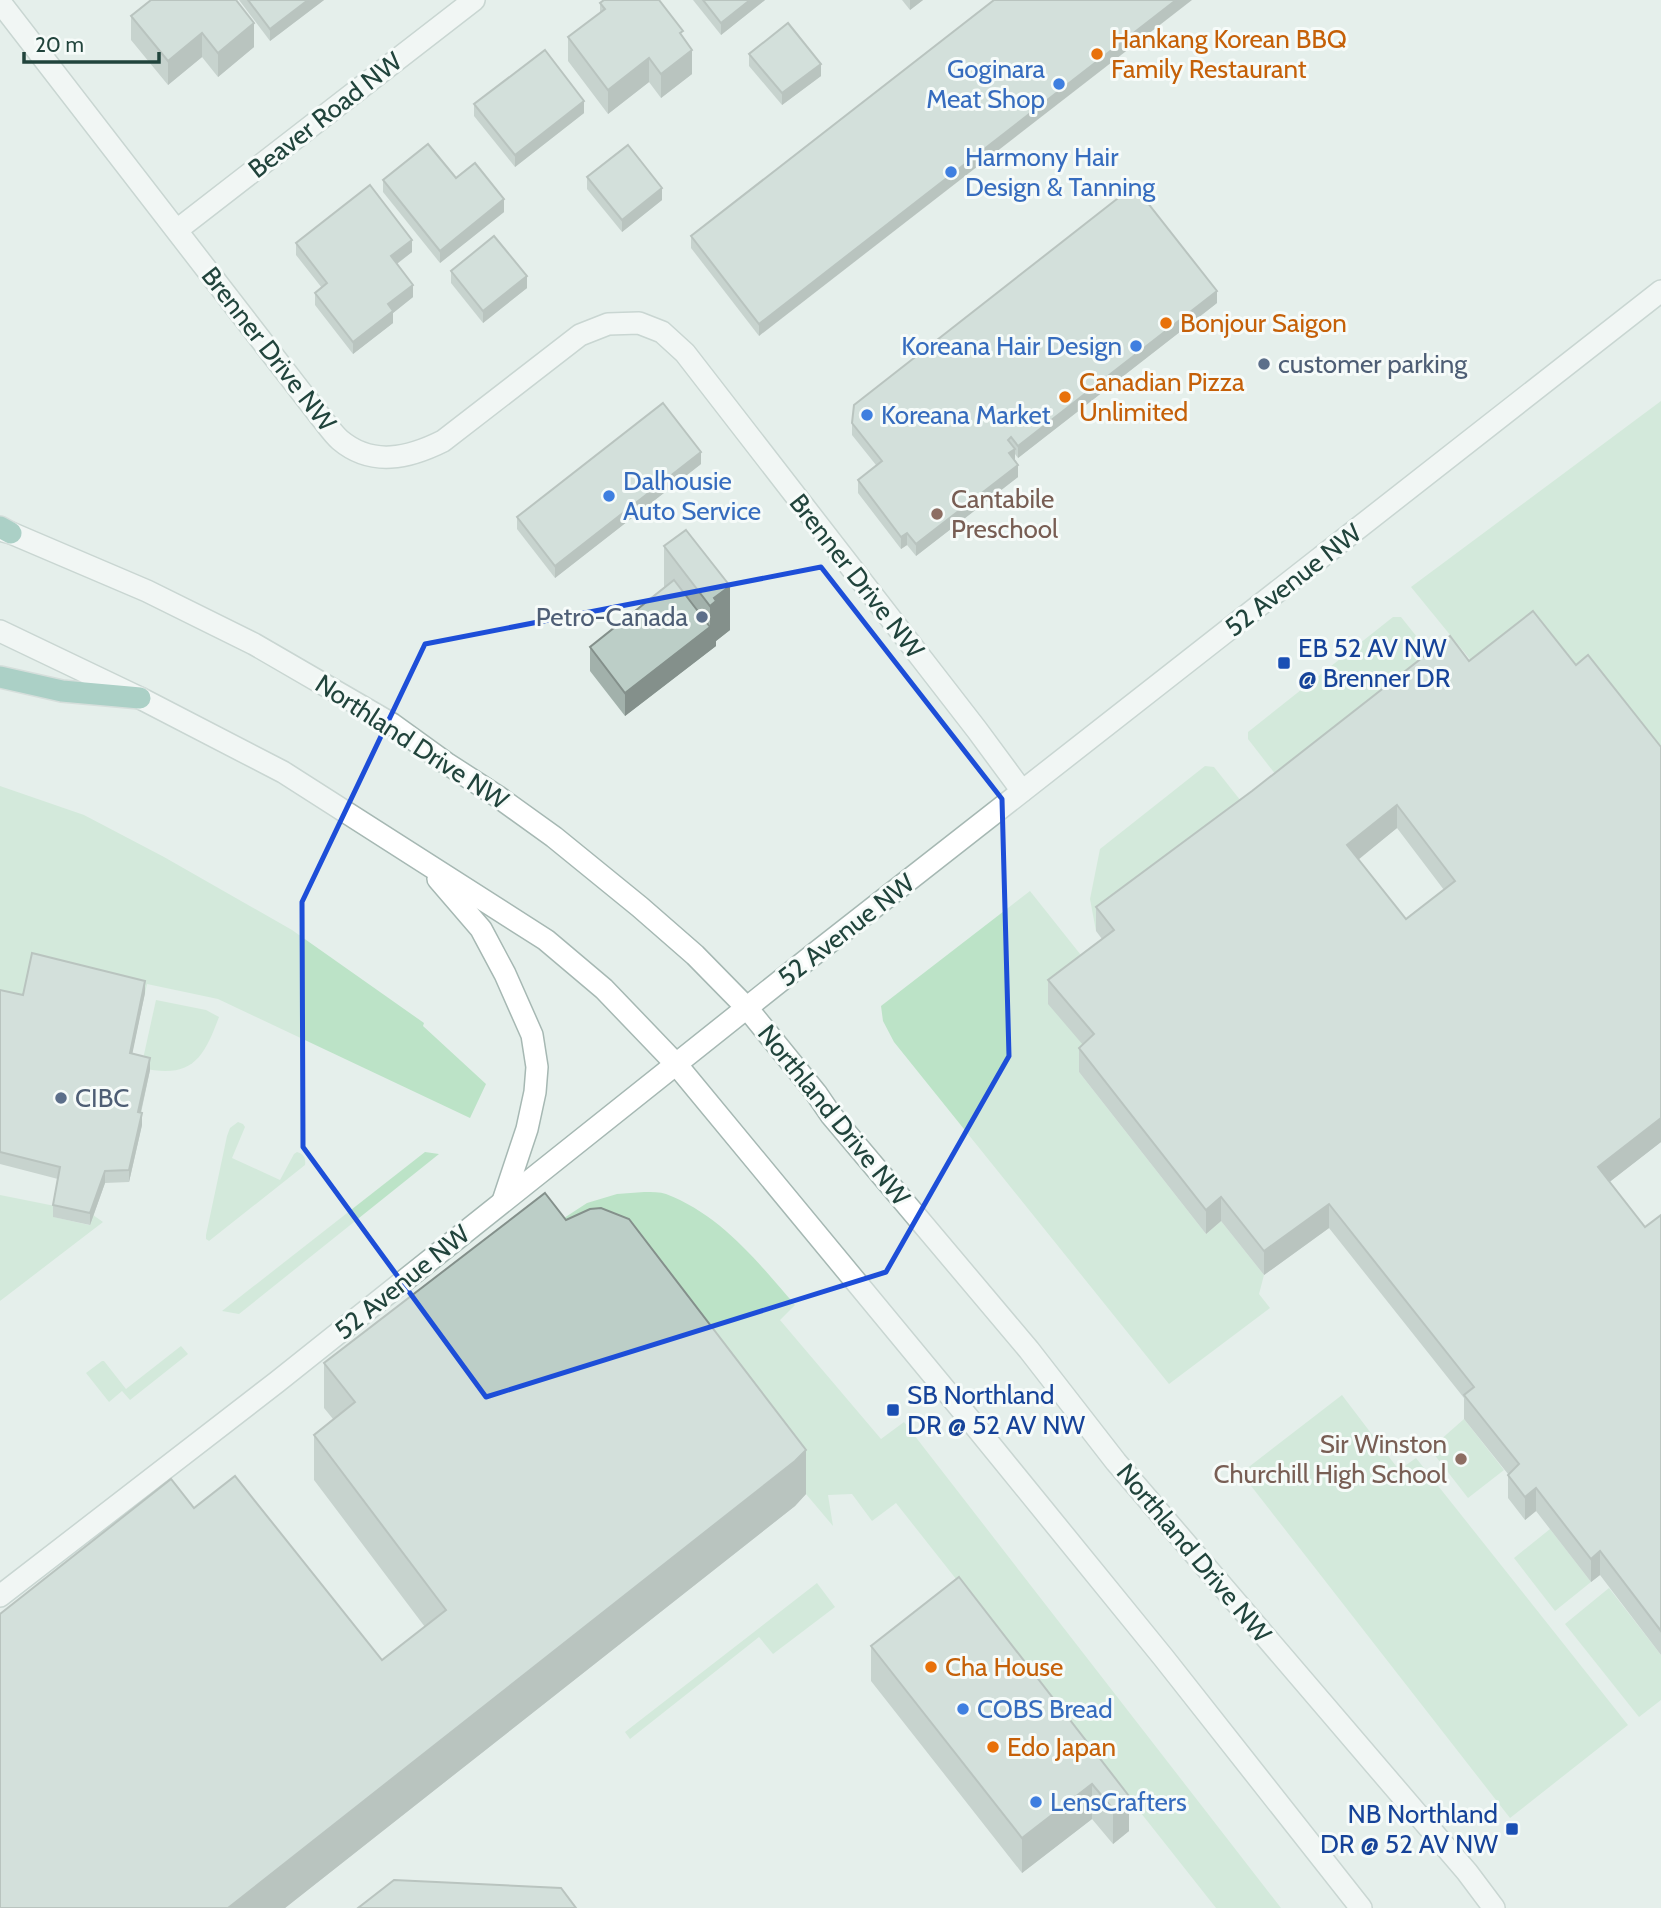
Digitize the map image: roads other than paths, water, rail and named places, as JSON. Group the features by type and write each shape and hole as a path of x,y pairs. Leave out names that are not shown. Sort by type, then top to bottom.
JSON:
{"main road":[{"path":"0,677 62,691 140,698"}],"street":[{"name":"Beaver Road NW","path":"177,230 474,0"},
{"name":"Brenner Drive NW","path":"0,2 319,415 341,440 360,453 379,458 402,457 443,441 580,335 608,324 639,323 662,332 685,353 1022,791"},
{"name":"52 Avenue NW","path":"0,1596 276,1382 1022,791 1661,291"},
{"name":"Northland Drive NW","path":"4,530 147,591 254,644 392,724 554,837 695,955 747,1008 831,1115 1029,1350 1116,1462 1467,1872 1494,1908"},
{"path":"0,631 140,698 284,772 546,940 604,989 676,1064 1155,1647 1361,1908"},
{"path":"422,860 481,929 505,974 532,1035 537,1067 535,1093 527,1129 503,1200"}],"place":[{"name":"Hankang Korean BBQ Family Restaurant","path":"1097,54"},
{"name":"Goginara Meat Shop","path":"1059,84"},
{"name":"Harmony Hair Design & Tanning","path":"951,172"},
{"name":"Bonjour Saigon","path":"1166,323"},
{"name":"Koreana Hair Design","path":"1136,346"},
{"name":"customer parking","path":"1264,364"},
{"name":"Canadian Pizza Unlimited","path":"1065,397"},
{"name":"Koreana Market","path":"867,415"},
{"name":"Dalhousie Auto Service","path":"609,496"},
{"name":"Cantabile Preschool","path":"937,514"},
{"name":"Petro-Canada","path":"702,617"},
{"name":"EB 52 AV NW @ Brenner DR","path":"1284,663"},
{"name":"CIBC","path":"61,1098"},
{"name":"SB Northland DR @ 52 AV NW","path":"893,1410"},
{"name":"Sir Winston Churchill High School","path":"1461,1459"},
{"name":"Cha House","path":"931,1667"},
{"name":"COBS Bread","path":"963,1709"},
{"name":"Edo Japan","path":"993,1747"},
{"name":"LensCrafters","path":"1036,1802"},
{"name":"NB Northland DR @ 52 AV NW","path":"1512,1829"}]}
